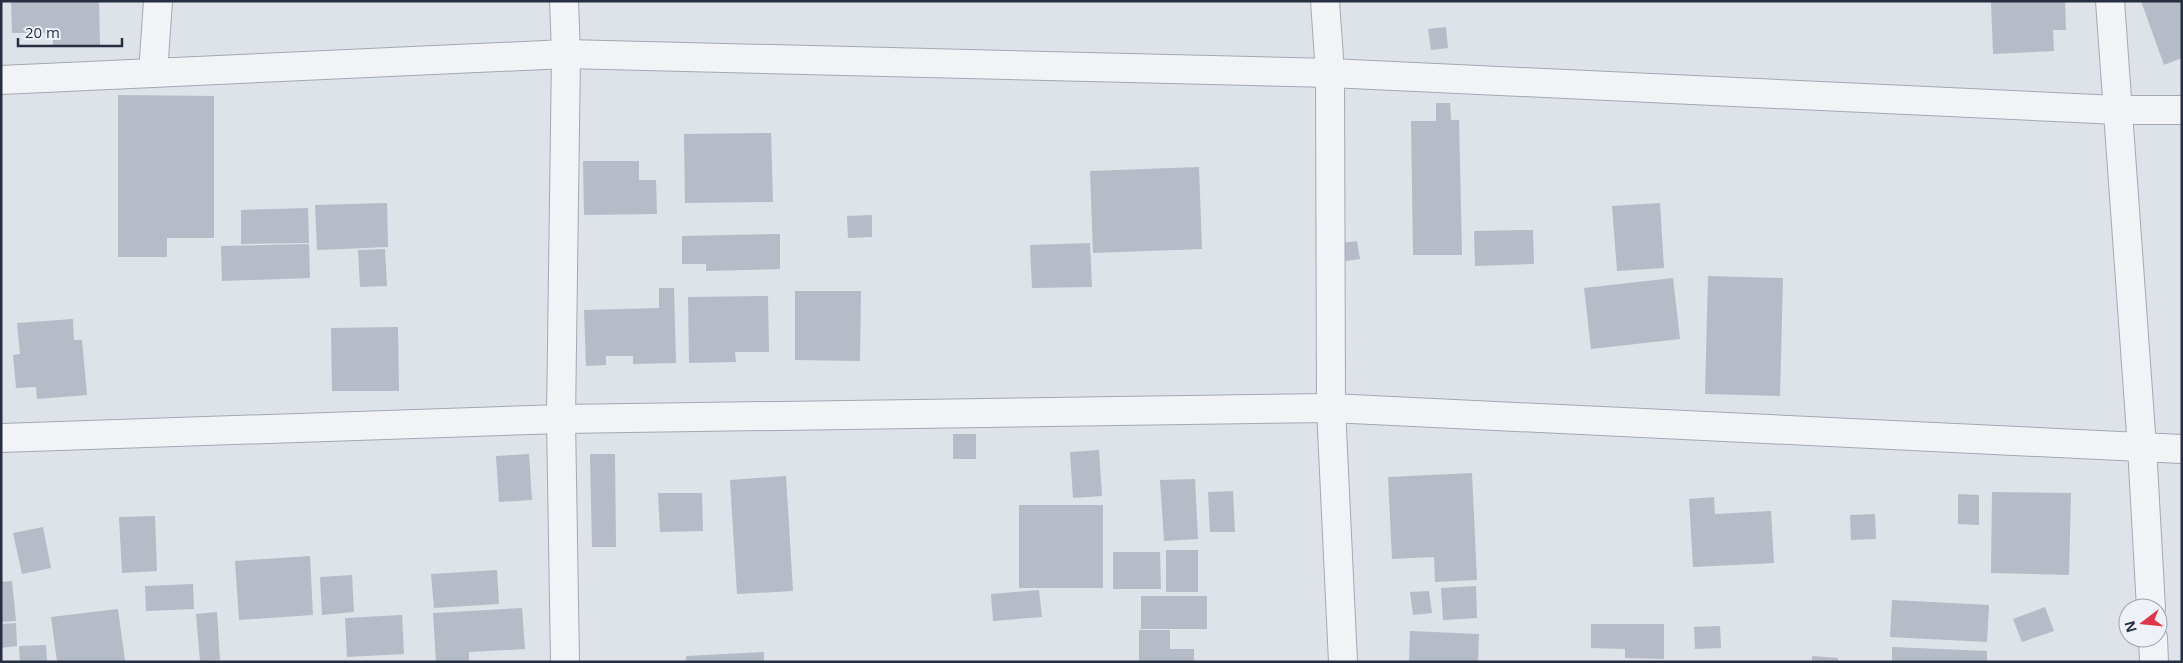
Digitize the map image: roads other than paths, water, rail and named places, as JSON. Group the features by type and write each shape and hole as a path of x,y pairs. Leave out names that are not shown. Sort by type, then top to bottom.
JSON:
{"street":[{"path":"153,73 158,1"},
{"path":"564,1 566,54 561,419 565,662"},
{"path":"1325,1 1330,73 1331,408 1343,662"},
{"path":"2110,1 2142,447 2150,598"},
{"path":"1,80 566,54 1330,73 2118,110 2182,110"},
{"path":"1,438 561,419 1331,408 2182,449"},
{"path":"2153,648 2154,662"}]}
